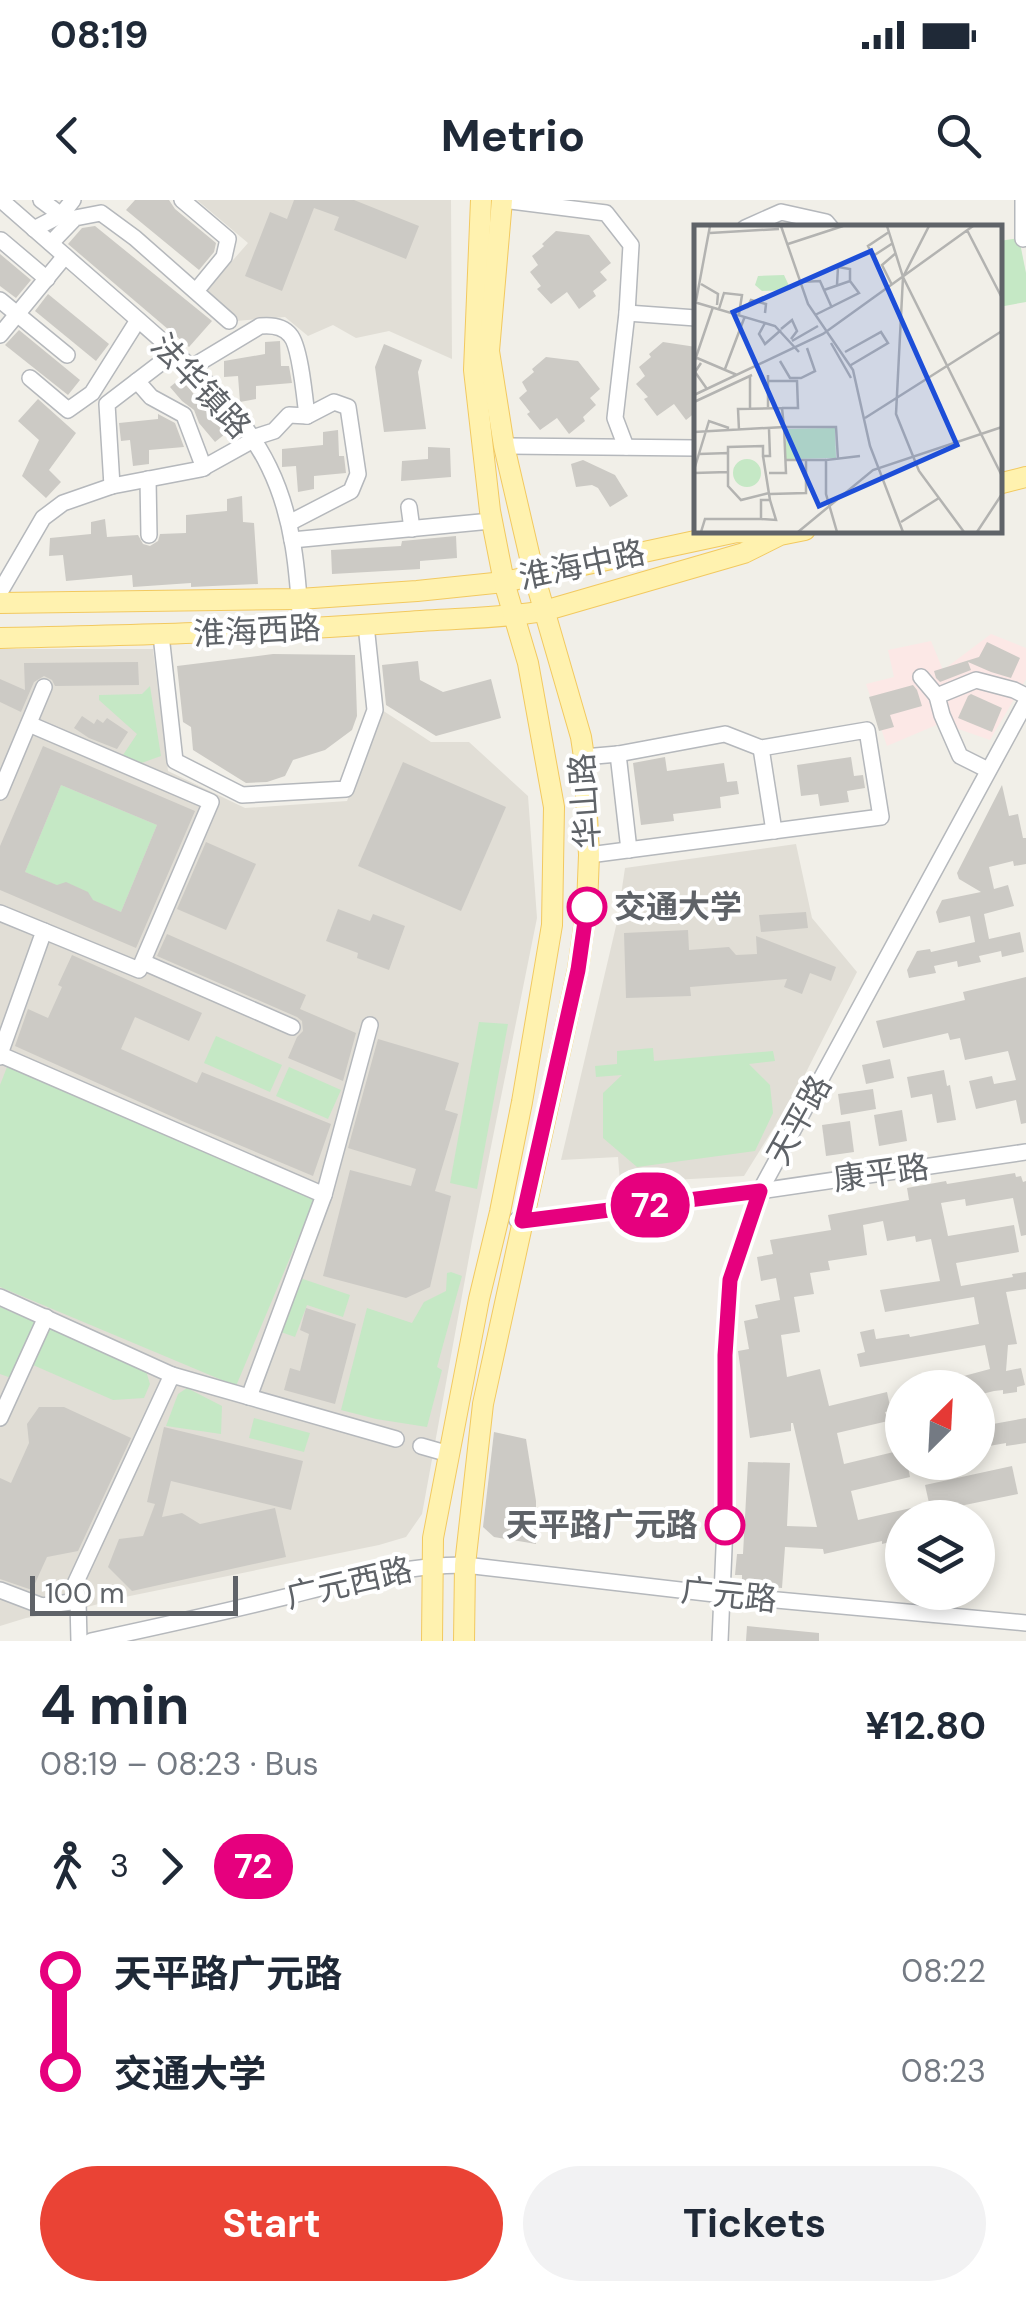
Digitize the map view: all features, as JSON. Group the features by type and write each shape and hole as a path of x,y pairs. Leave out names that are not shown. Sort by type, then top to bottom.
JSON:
{"main road":[{"name":"华山路","path":"432,1641 433,1538 478,1299 522,1102 552,925 554,807 528,662 504,582 492,522 474,370 481,200"},
{"name":"华山路","path":"464,1641 465,1565 483,1404 578,970 589,855 581,737 534,575 504,446 490,351 502,200"},
{"path":"1001,483 1026,477"},
{"name":"淮海中路","path":"504,582 737,532 780,536"},
{"name":"淮海中路","path":"513,616 744,553 797,532"},
{"name":"淮海西路","path":"0,602 299,599 504,582"},
{"name":"淮海西路","path":"0,638 300,630 513,616"}],"street":[{"name":"法华镇路","path":"1,200 192,367 253,439 269,466 289,523 300,630"},
{"path":"41,200 61,216"},
{"path":"34,229 61,216 73,200"},
{"path":"182,200 228,238 224,257 196,291"},
{"path":"502,200 606,214 631,245 615,418 626,448"},
{"path":"1023,200 1026,238"},
{"path":"51,244 75,218 107,206 135,238 229,320"},
{"path":"752,225 780,212 828,225"},
{"path":"1,240 47,279"},
{"path":"0,335 65,256"},
{"path":"0,300 67,355"},
{"path":"627,313 694,318"},
{"path":"30,378 68,410 92,393 138,320"},
{"path":"192,367 260,326 272,325 289,332 296,344 307,416"},
{"path":"112,486 107,404 175,352"},
{"path":"137,381 151,397 184,416 204,468"},
{"path":"0,592 43,518 63,503 112,486 204,468 274,431 290,416 307,416 334,402 348,407 358,474 351,492 289,523"},
{"path":"504,446 694,448"},
{"path":"148,480 150,535"},
{"path":"409,507 412,529"},
{"path":"292,540 492,522"},
{"path":"136,770 175,761 242,795 346,790 375,710 366,625"},
{"path":"162,635 175,761"},
{"path":"921,678 938,696 942,716 960,756 988,770"},
{"path":"938,696 976,680 1014,690 1026,699"},
{"path":"0,792 44,686"},
{"name":"天平路","path":"720,1641 730,1280 760,1191 1026,699"},
{"path":"0,913 139,970 212,802 29,724"},
{"path":"584,757 724,734 761,748 866,730 881,817 589,855"},
{"path":"761,748 774,831"},
{"path":"618,754 630,850"},
{"path":"44,932 0,1055 324,1194"},
{"path":"143,962 292,1027"},
{"path":"249,1397 324,1194 370,1024"},
{"name":"康平路","path":"498,1217 522,1221 1026,1152"},
{"path":"0,1297 172,1376 396,1439"},
{"path":"0,1418 46,1318"},
{"path":"79,1641 75,1584 172,1376"},
{"path":"420,1446 449,1454"},
{"name":"广元路","path":"432,1565 465,1565 722,1595 1026,1623"},
{"name":"广元西路","path":"90,1641 382,1573 432,1565"},
{"path":"0,1590 42,1606 78,1601"}],"shaded area":[{"path":"197,200 451,200 452,359 389,331 356,338 333,325 308,336 285,317 236,321 205,292 248,243"},
{"path":"991,634 1026,648 1026,679 990,740 941,723 887,746 866,684 894,677 888,650 931,641 943,670"},
{"path":"0,649 153,649 168,771 245,808 347,801 382,710 431,742 469,742 528,796 537,918 422,1514 406,1537 0,1626"},
{"path":"796,844 812,918 857,972 795,1094 744,1176 620,1183 618,1157 561,1160 617,922 625,868"}],"green space":[{"path":"1019,238 1026,273 1026,302 1001,307 1001,241"},
{"path":"150,686 161,756 136,765 121,758 137,734 99,700 99,695 142,694"},
{"path":"61,785 157,825 121,912 25,872"},
{"path":"479,1022 508,1024 477,1189 450,1183"},
{"path":"216,1036 282,1065 270,1092 204,1063"},
{"path":"653,1048 654,1061 773,1051 775,1061 749,1064 770,1085 773,1113 755,1151 637,1167 603,1138 603,1093 622,1075 596,1077 595,1066 617,1064 617,1051"},
{"path":"7,1067 316,1196 236,1386 0,1287 0,1085"},
{"path":"289,1067 341,1090 328,1119 276,1096"},
{"path":"447,1273 462,1276 437,1367 442,1370 427,1427 341,1410 367,1308 412,1323 424,1302 446,1291"},
{"path":"300,1278 350,1295 343,1317 307,1305 295,1337 281,1332"},
{"path":"0,1307 35,1322 11,1378 0,1374"},
{"path":"50,1327 146,1371 150,1384 144,1398 113,1400 33,1365"},
{"path":"187,1388 222,1406 221,1434 166,1426 178,1394"},
{"path":"254,1418 310,1433 304,1452 249,1438"}],"building":[{"path":"135,200 169,200 216,243 214,252 199,270 126,210"},
{"path":"294,200 354,200 419,226 406,259 334,230 339,217 314,208 282,291 245,276 270,212 287,219"},
{"path":"95,226 212,321 189,347 68,244 82,228"},
{"path":"556,231 589,235 611,263 600,272 607,280 593,291 596,296 579,309 567,292 551,304 537,289 541,286 530,272 538,265 532,256"},
{"path":"0,254 31,280 16,298 0,286"},
{"path":"48,294 109,344 96,361 35,311"},
{"path":"19,330 80,380 68,395 5,345"},
{"path":"280,341 281,366 289,366 292,383 256,386 256,399 240,402 238,376 224,377 224,361 265,354 265,342"},
{"path":"663,342 694,347 694,414 686,420 674,404 657,416 644,399 648,397 636,384 645,376 639,367 651,357 649,354"},
{"path":"384,344 422,360 418,372 426,429 384,432 375,367"},
{"path":"546,357 578,361 600,389 590,398 596,405 583,417 585,421 569,434 557,418 540,430 519,398 527,391 522,382"},
{"path":"181,378 225,434 215,442 194,410 170,387"},
{"path":"38,399 76,433 49,470 61,482 46,498 22,476 39,440 18,421"},
{"path":"158,414 175,423 184,447 149,450 149,464 133,466 130,440 121,441 119,423 158,419"},
{"path":"338,430 339,456 344,456 346,473 314,476 314,489 298,492 296,466 282,467 282,449 323,445 323,432"},
{"path":"428,447 450,448 451,477 401,481 402,461 428,459"},
{"path":"583,460 615,475 628,496 610,507 598,488 576,487 571,464"},
{"path":"242,496 243,522 254,523 258,584 133,587 132,575 66,581 63,555 49,556 50,538 91,534 91,522 105,519 107,537 138,535 143,544 150,546 160,534 186,533 186,515 227,511 227,499"},
{"path":"456,536 457,558 420,561 420,569 332,574 331,550 401,546 402,541"},
{"path":"987,642 1020,658 1011,678 968,662 971,670 940,682 936,678 934,671 979,657"},
{"path":"273,654 355,655 357,716 352,730 325,750 293,760 285,776 246,783 193,750 191,727 183,722 177,666"},
{"path":"418,661 420,680 443,692 491,679 501,718 436,736 386,705 382,665"},
{"path":"138,662 139,685 55,686 44,676 34,682 21,712 0,702 0,679 25,690 24,663"},
{"path":"913,685 922,706 890,715 894,727 879,731 869,697"},
{"path":"971,694 1002,708 992,732 958,718"},
{"path":"82,716 94,724 97,719 103,723 107,718 128,732 117,749 74,728"},
{"path":"43,746 195,811 136,948 0,890 0,846","holes":["61,785 157,825 121,912 66,882 57,885 25,872"]},
{"path":"665,757 667,771 724,763 727,782 737,781 739,794 720,797 721,808 673,814 674,821 641,825 633,763"},
{"path":"851,757 854,776 863,775 865,788 847,791 849,802 820,806 818,794 801,796 797,765"},
{"path":"403,762 506,807 461,911 358,866"},
{"path":"1002,785 1009,816 1018,814 1026,838 1026,864 1014,866 1013,861 989,867 994,889 1008,885 1014,906 984,914 989,939 1020,932 1024,952 1002,957 1001,951 979,956 981,962 958,967 957,961 934,966 936,973 909,978 907,970 917,951 931,952 975,942 970,916 939,923 936,912 942,900 981,892 959,879 957,873"},
{"path":"206,842 256,864 226,930 177,909"},
{"path":"338,909 370,921 373,914 405,926 389,970 326,941"},
{"path":"806,912 808,928 761,932 759,915"},
{"path":"688,930 689,950 729,947 736,955 757,954 756,936 836,967 831,981 810,973 802,994 784,987 787,979 690,987 691,996 626,998 624,933"},
{"path":"167,934 306,995 300,1009 356,1033 343,1081 288,1058 303,1031 302,1021 297,1017 157,956"},
{"path":"72,955 202,1013 189,1041 135,1017 121,1049 197,1083 202,1072 331,1124 313,1176 15,1046 28,1009 48,1018"},
{"path":"1026,977 1026,1123 1021,1124 1016,1100 976,1109 969,1081 992,1076 994,1084 1016,1080 1008,1051 965,1060 960,1038 950,1040 948,1033 883,1048 876,1021 965,1000 963,992"},
{"path":"378,1039 459,1063 445,1110 458,1114 435,1191 451,1196 430,1287 406,1298 323,1276 350,1170 411,1186 416,1169 348,1148"},
{"path":"890,1059 894,1078 866,1084 862,1065"},
{"path":"944,1070 956,1120 937,1123 932,1094 911,1098 907,1077"},
{"path":"873,1089 876,1109 841,1115 838,1094"},
{"path":"902,1110 907,1141 879,1146 874,1115"},
{"path":"850,1121 854,1152 826,1156 822,1125"},
{"path":"1015,1173 1026,1181 1026,1235 1021,1236 1013,1198 966,1206 965,1199 941,1203 948,1236 1014,1225 1019,1252 956,1263 961,1286 1026,1272 1026,1289 1006,1292 1017,1344 1008,1345 1006,1371 1021,1368 1025,1385 1017,1387 1017,1392 995,1391 995,1370 986,1370 990,1369 985,1345 860,1367 857,1354 865,1352 860,1332 874,1329 876,1339 909,1334 910,1337 979,1324 974,1297 885,1312 880,1290 940,1281 931,1239 916,1242 915,1236 887,1241 883,1221 863,1225 867,1255 828,1261 830,1270 810,1273 814,1294 794,1297 800,1332 781,1335 787,1377 820,1369 829,1406 885,1392 885,1422 837,1433 844,1464 885,1454 885,1480 897,1480 851,1491 858,1520 885,1514 885,1543 824,1554 823,1549 785,1547 782,1588 742,1585 742,1575 735,1575 737,1554 743,1554 748,1462 790,1463 787,1526 817,1527 793,1423 791,1431 750,1438 738,1351 749,1349 744,1321 758,1318 755,1305 780,1300 776,1278 761,1281 757,1257 773,1254 770,1240 831,1230 828,1215 909,1200 907,1188 946,1181 947,1184"},
{"path":"306,1308 356,1324 335,1404 284,1390 290,1368 300,1371 309,1334 300,1330"},
{"path":"39,1407 64,1407 131,1438 78,1551 47,1557 32,1590 0,1579 0,1478 11,1483 29,1443 27,1424"},
{"path":"1026,1418 1026,1443 995,1445 995,1424"},
{"path":"164,1427 303,1461 291,1510 171,1481 162,1517 182,1513 200,1524 275,1508 286,1557 132,1591 108,1567 119,1539 143,1536 155,1504 147,1502"},
{"path":"494,1432 526,1439 536,1501 536,1544 494,1537 483,1527"},
{"path":"1012,1466 1018,1494 989,1500 928,1500 925,1485 948,1480 995,1480 995,1470"},
{"path":"747,1626 819,1633 819,1641 746,1641"}],"bus line":[{"name":"72","path":"587,907 578,970 522,1221 760,1191 730,1280 725,1355 725,1525"}],"place":[{"name":"交通大学","path":"587,907"},
{"name":"天平路广元路","path":"725,1525"}]}
